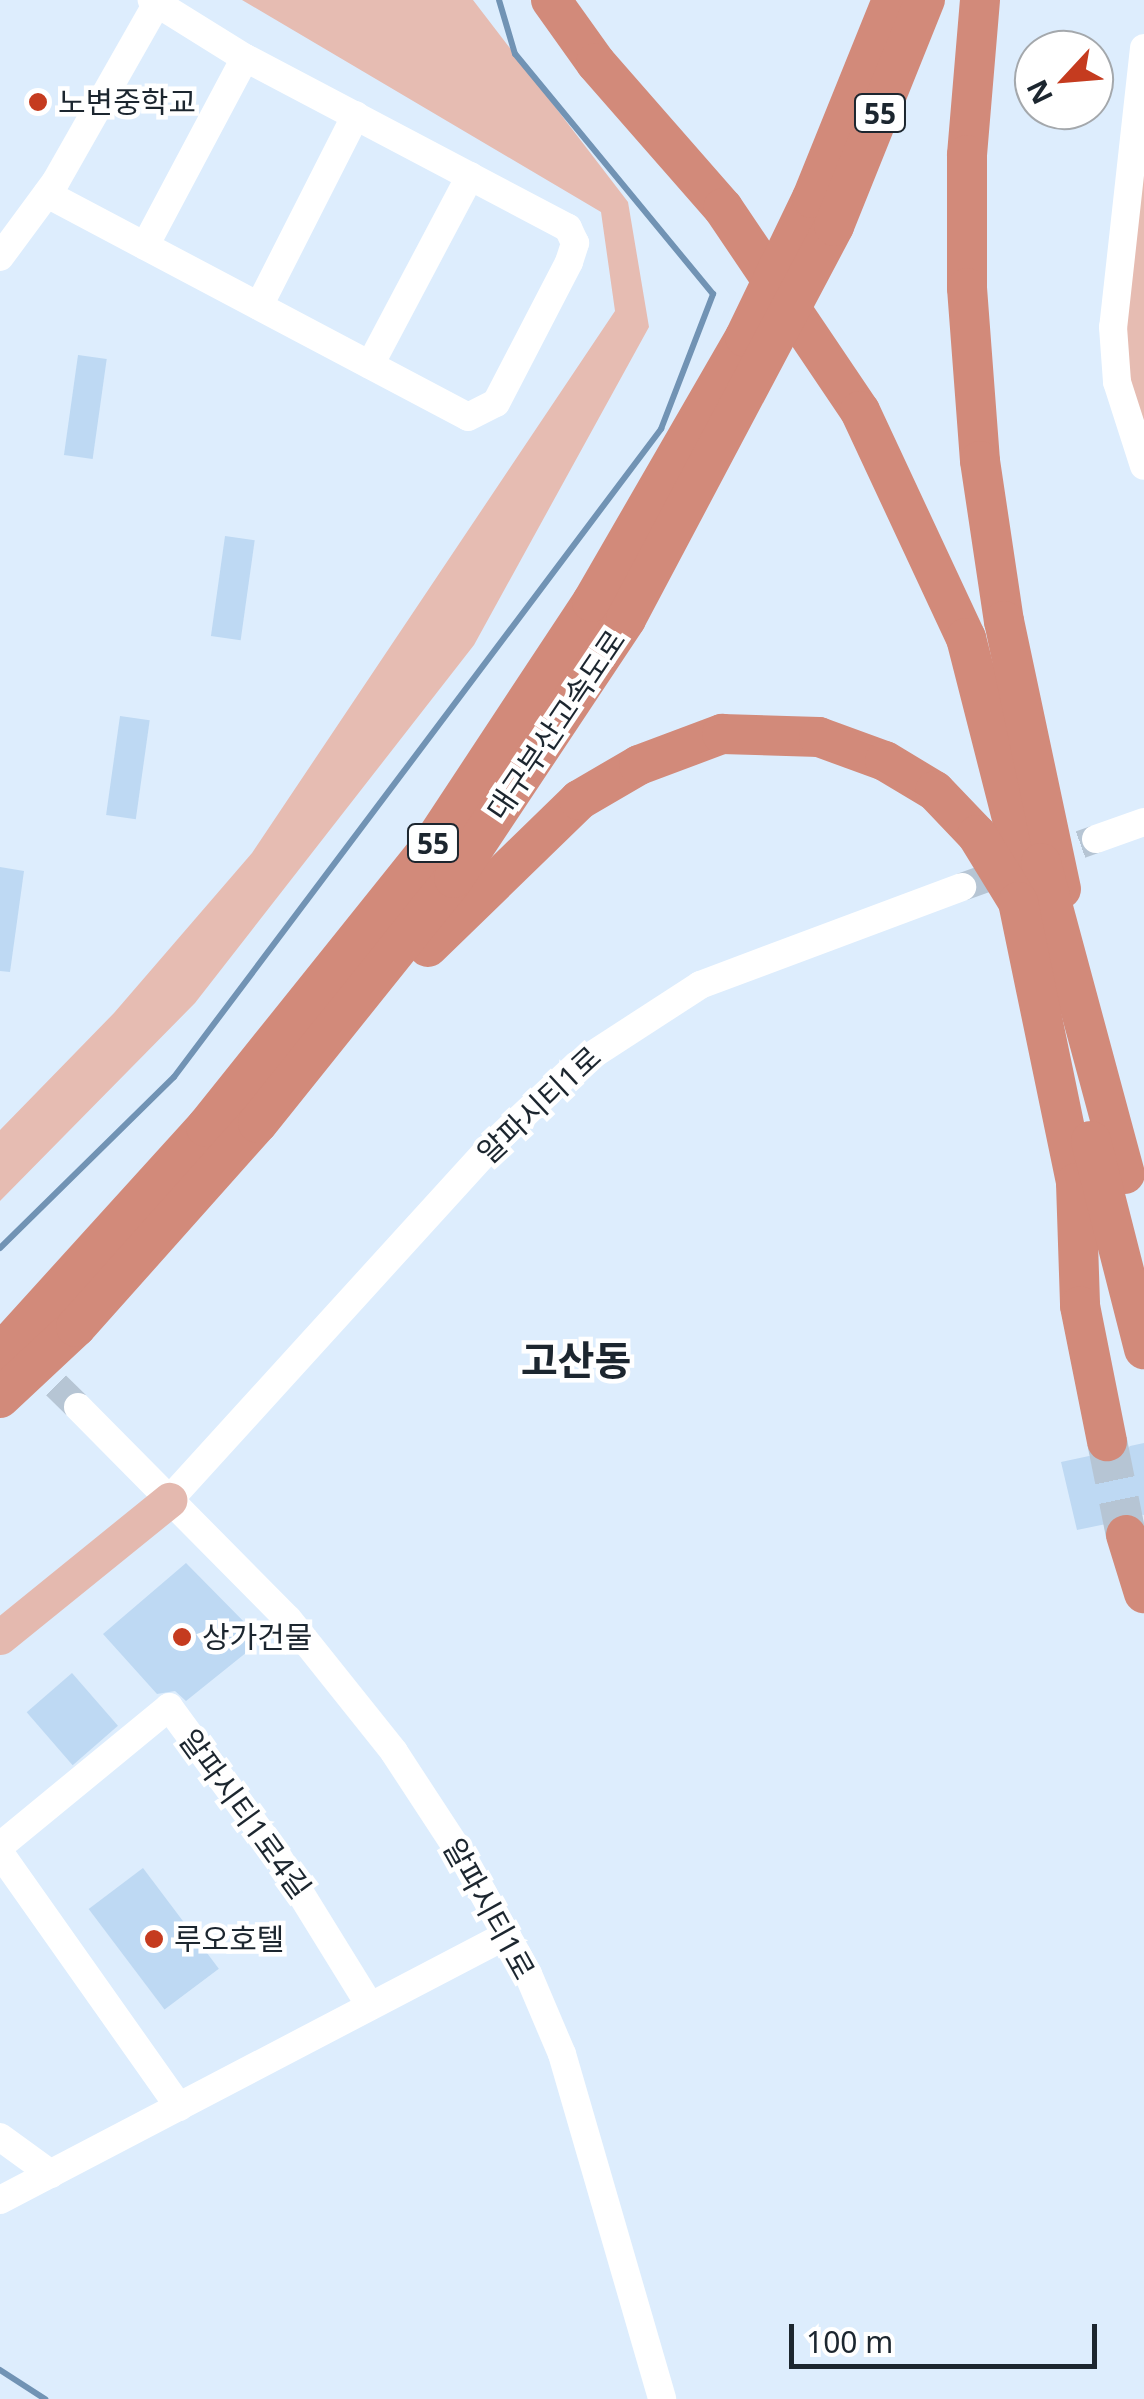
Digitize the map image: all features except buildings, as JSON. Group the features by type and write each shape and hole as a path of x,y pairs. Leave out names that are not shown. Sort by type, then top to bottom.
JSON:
{"highway":[{"path":"552,0 596,62 722,208 860,411 966,638 1041,898"},
{"path":"570,0 784,256 892,427 984,628 1070,1046 1144,1348"},
{"path":"839,134 864,0"},
{"name":"대구부산고속도로","path":"823,212 839,134 892,0"},
{"name":"대구부산고속도로","path":"0,1398 76,1327 258,1122 464,862 626,619 925,0"},
{"path":"980,0 967,231 980,461 1041,898"},
{"name":"대구부산고속도로","path":"0,1354 206,1127 429,849 756,350"},
{"path":"258,1122 560,815 640,765 722,734 818,738 904,770 957,812 1041,898"},
{"path":"1070,1046 1144,1236"},
{"path":"1070,1046 1080,1306 1107,1441"},
{"path":"1126,1535 1144,1593"}],"main road":[{"name":"알파시티1로","path":"0,1637 168,1500"}],"street":[{"path":"0,257 46,194 156,1 245,58 568,228 574,243 496,403 468,418 46,194"},
{"path":"1144,48 1113,327 1117,382 1144,466"},
{"path":"145,246 245,58"},
{"path":"259,306 356,115"},
{"path":"370,365 470,176"},
{"path":"1096,839 1144,822"},
{"name":"알파시티1로","path":"662,2399 562,2054 507,1935 394,1752 288,1618 168,1500 497,1140 577,1065 700,984 962,887"},
{"path":"78,1407 168,1500"},
{"name":"알파시티1로4길","path":"179,2106 0,1849 168,1706 276,1852 370,2006"},
{"path":"0,2200 507,1935"},
{"path":"0,2137 51,2174"}],"shaded area":[{"path":"242,0 473,0 628,202 649,327 474,645 195,1003 0,1201 0,1130 114,1013 252,853 615,311 601,212"},
{"path":"1144,48 1144,466 1117,382"}],"waterway":[{"path":"0,1248 174,1077 661,429 713,294 515,54 499,0"},
{"path":"0,2370 45,2399"}],"tunnel":[{"path":"962,887 1096,839"},
{"path":"26,1356 78,1407"},
{"path":"1107,1441 1126,1535"}],"place":[{"name":"노변중학교","path":"38,102"},
{"name":"상가건물","path":"182,1637"},
{"name":"루오호텔","path":"154,1939"}],"district":[{"name":"고산동","path":"576,1360"}]}
